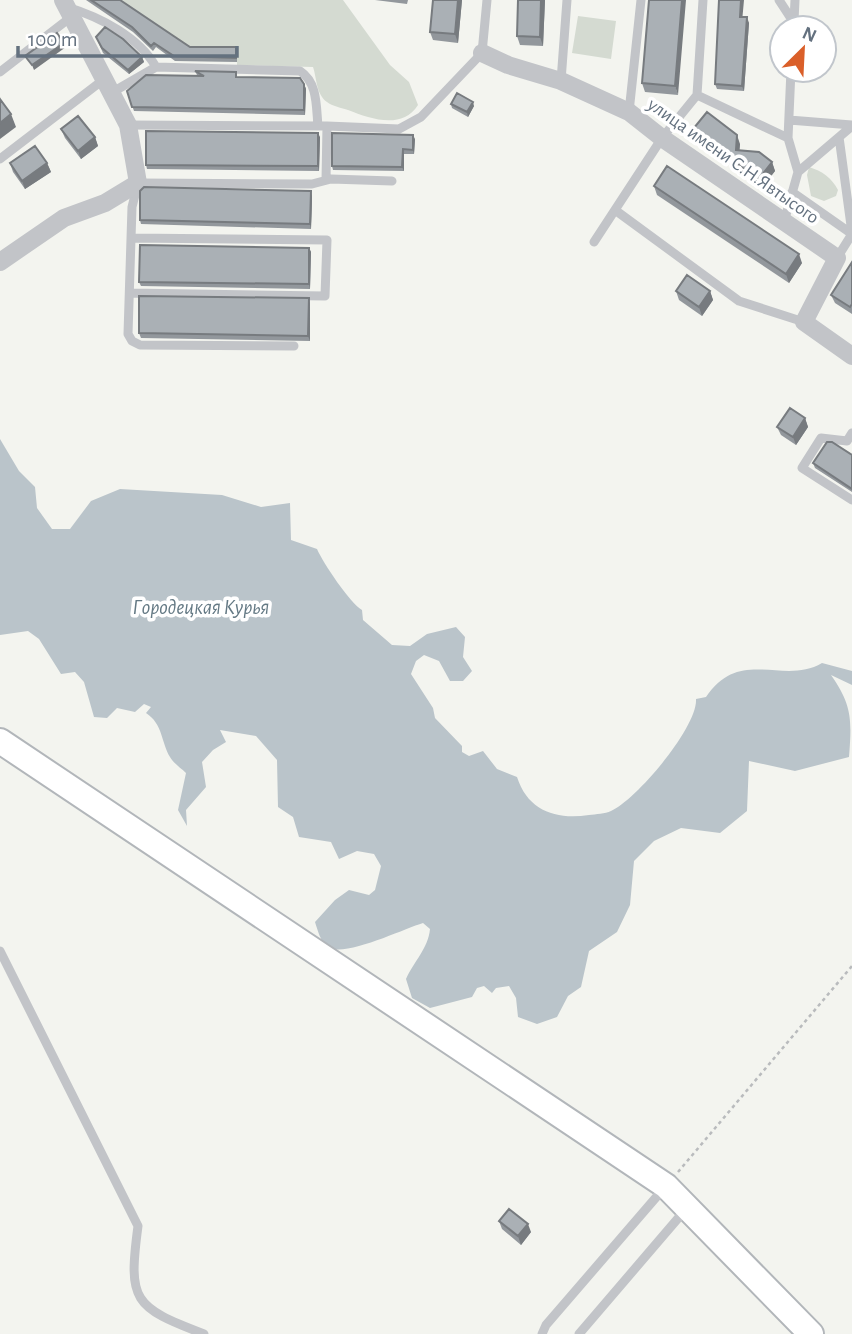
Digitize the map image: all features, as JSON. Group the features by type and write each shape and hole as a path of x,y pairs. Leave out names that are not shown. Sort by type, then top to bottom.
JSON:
{"main road":[{"path":"0,741 666,1186 811,1334"}],"street":[{"path":"0,262 64,218 105,202 138,183 128,125 67,8"},
{"name":"улица имени С.Н.Явтысого","path":"482,53 508,65 561,80 629,112 662,138 838,258"},
{"path":"838,258 803,322 852,356"}],"lane":[{"path":"128,125 399,129 421,117 482,53 487,0"},
{"path":"561,80 566,0"},
{"path":"629,112 641,0"},
{"path":"594,242 662,138 697,95 703,0"},
{"path":"0,72 67,8 94,15 147,52 156,67"},
{"path":"0,159 107,87 156,67 300,71 310,77 314,89 322,126 326,180"},
{"path":"790,84 788,138 798,172"},
{"path":"697,95 788,138"},
{"path":"789,120 852,125"},
{"path":"784,223 798,172 852,125"},
{"path":"838,258 852,234 839,136"},
{"path":"294,346 139,345 132,341 128,334 132,207 138,183 312,184 326,180 392,181"},
{"path":"792,192 852,234"},
{"path":"615,210 739,301 803,322"},
{"path":"130,293 325,296 327,240 131,237"},
{"path":"850,440 821,438 802,468 852,500"},
{"path":"0,951 138,1226 132,1273 138,1296 156,1315 204,1334"},
{"path":"542,1334 546,1325 666,1186"},
{"path":"579,1334 688,1208"}],"path":[{"path":"666,1186 852,966"}],"shaded area":[{"path":"115,0 343,0 390,65 409,82 418,105 404,118 395,120 366,117 334,106 323,99 313,67 237,65 237,52 191,52"},
{"path":"578,16 616,21 611,59 572,53"},
{"path":"809,167 830,179 838,190 836,196 824,201 811,196 807,175"}],"water":[{"name":"Городецкая Курья","path":"0,439 19,471 35,487 37,508 52,529 70,529 91,501 120,489 222,495 261,507 290,503 291,540 317,549 337,582 362,610 363,620 392,645 410,646 427,634 456,627 465,637 463,657 472,671 463,681 450,681 439,661 424,655 416,661 411,674 433,708 435,718 462,746 462,752 469,756 483,751 497,769 517,777 528,798 545,811 577,816 606,813 622,804 649,778 677,744 694,711 696,699 706,697 719,682 733,673 747,670 792,671 822,663 852,671 852,685 831,675 843,695 849,713 849,757 795,771 749,761 747,811 720,833 681,828 654,841 634,861 630,905 617,932 589,951 581,987 568,996 557,1017 537,1024 518,1017 516,998 509,986 496,988 492,993 484,986 477,988 472,997 430,1008 412,998 406,979 429,936 430,929 423,923 347,949 328,947 323,942 315,922 335,900 349,890 369,895 375,890 381,866 374,854 357,851 339,859 331,842 299,837 293,817 278,807 277,760 256,736 220,730 226,742 213,750 202,762 206,787 186,810 187,826 178,810 186,773 171,759 156,722 146,713 151,707 144,704 135,712 117,708 107,718 94,717 84,682 75,672 61,674 39,639 28,631 0,635"}],"building":[{"path":"91,0 120,0 190,47 236,47 236,58 174,56 154,43 151,46 132,27"},
{"path":"433,0 458,0 455,34 430,32"},
{"path":"518,0 541,0 540,37 517,36"},
{"path":"649,0 682,0 675,86 642,83"},
{"path":"719,0 741,0 740,17 747,17 742,86 715,84"},
{"path":"105,27 142,57 128,70 102,48 96,37"},
{"path":"57,33 64,43 32,65 25,56"},
{"path":"195,71 236,72 236,77 300,78 304,84 304,110 132,107 127,91 146,75 204,76"},
{"path":"457,93 473,102 467,112 451,104"},
{"path":"0,99 11,114 0,123"},
{"path":"707,112 737,135 736,150 759,152 772,162 758,180 693,129"},
{"path":"78,116 95,137 78,151 61,129"},
{"path":"146,131 318,133 318,166 146,165"},
{"path":"332,133 413,135 413,150 403,149 402,167 332,166"},
{"path":"35,146 47,163 22,181 10,163"},
{"path":"667,166 799,254 786,274 654,186"},
{"path":"144,187 311,191 310,224 140,220 140,191"},
{"path":"140,245 309,248 309,284 139,282"},
{"path":"852,262 852,304 850,307 831,295"},
{"path":"687,275 710,291 699,307 676,291"},
{"path":"139,296 309,298 308,336 139,333"},
{"path":"790,408 805,418 793,437 777,427"},
{"path":"827,442 832,442 852,455 852,489 813,463"},
{"path":"509,1209 528,1224 518,1236 499,1221"}]}
